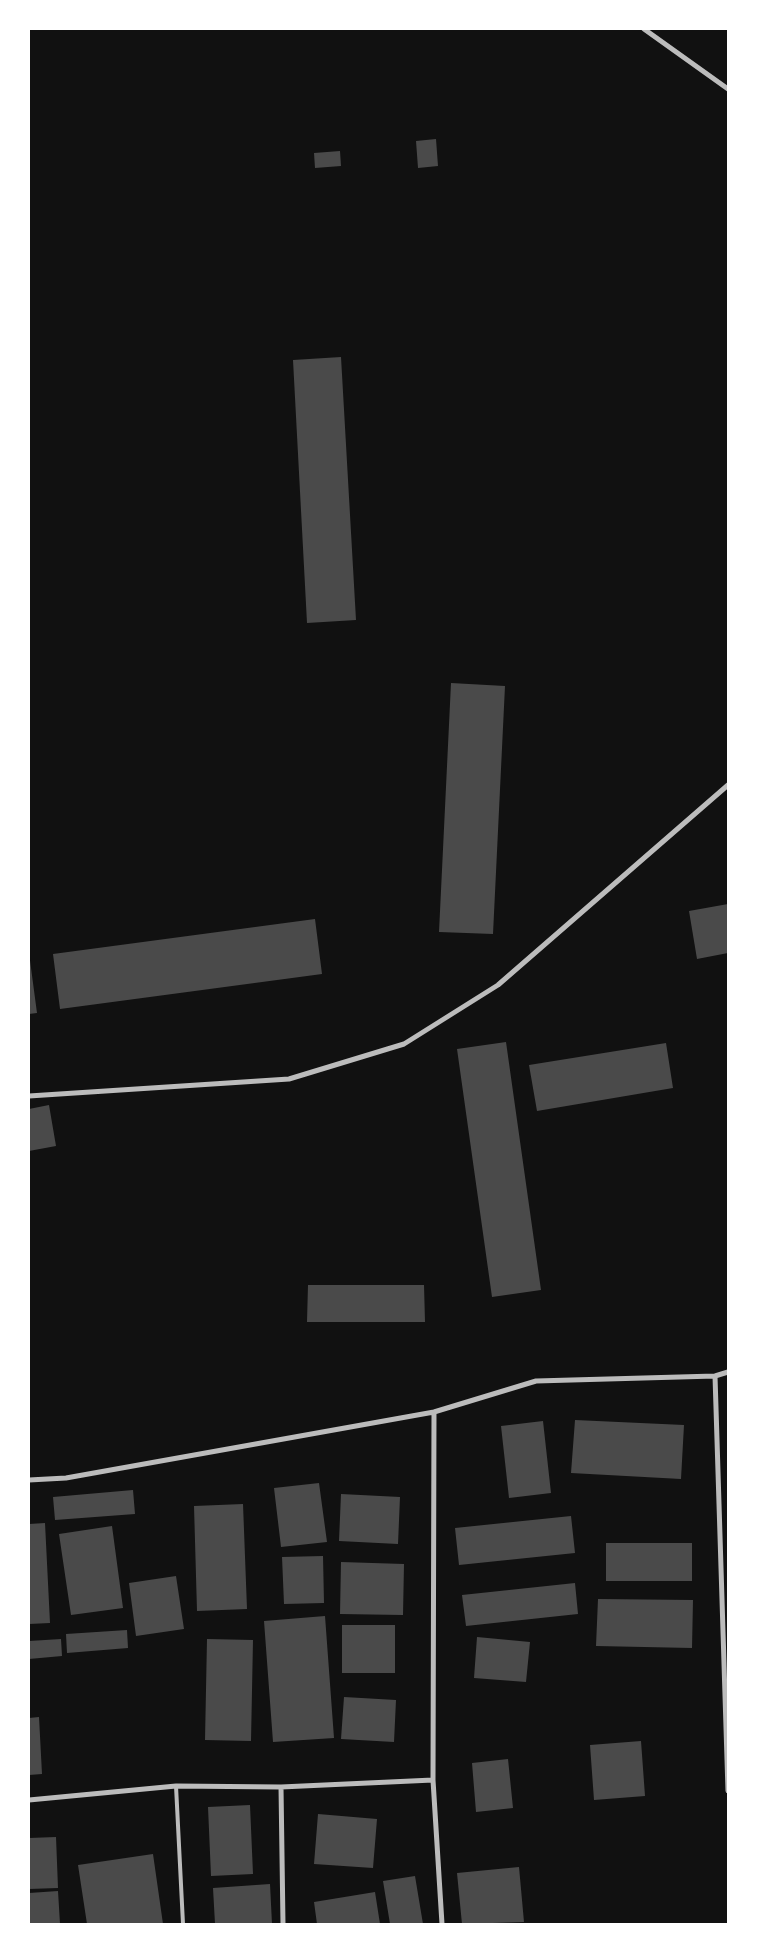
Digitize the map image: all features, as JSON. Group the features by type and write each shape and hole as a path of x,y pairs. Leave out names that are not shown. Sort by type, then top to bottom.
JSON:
{"street":[{"path":"644,29 728,90"},
{"path":"29,1096 289,1079 404,1044 498,985 728,785"},
{"path":"29,1480 66,1478 434,1412 536,1381 715,1376 728,1372"},
{"path":"715,1376 728,1792"},
{"path":"434,1412 433,1780 442,1924"},
{"path":"29,1800 176,1786 281,1787 433,1780"},
{"path":"281,1787 284,1924"}],"lane":[{"path":"176,1786 184,1924"}],"building":[{"path":"436,139 438,166 418,168 416,141"},
{"path":"340,151 341,166 315,168 314,153"},
{"path":"341,357 356,620 307,623 293,360"},
{"path":"451,683 505,686 493,934 439,932"},
{"path":"728,904 728,953 697,959 689,911"},
{"path":"315,919 322,974 60,1009 53,954"},
{"path":"29,953 37,1013 29,1014"},
{"path":"506,1042 541,1290 492,1297 457,1049"},
{"path":"666,1043 673,1088 537,1111 529,1065"},
{"path":"49,1105 56,1146 29,1151 29,1109"},
{"path":"308,1285 424,1285 425,1322 307,1322"},
{"path":"575,1420 684,1425 681,1479 571,1473"},
{"path":"543,1421 551,1493 509,1498 501,1426"},
{"path":"319,1483 327,1542 281,1547 274,1488"},
{"path":"133,1490 135,1514 55,1520 53,1497"},
{"path":"341,1494 400,1497 398,1544 339,1541"},
{"path":"243,1504 247,1609 197,1611 194,1506"},
{"path":"571,1516 575,1553 459,1565 455,1528"},
{"path":"45,1523 50,1623 29,1624 29,1524"},
{"path":"112,1526 123,1608 71,1615 59,1534"},
{"path":"606,1543 692,1543 692,1581 606,1581"},
{"path":"323,1556 324,1603 284,1604 282,1557"},
{"path":"341,1562 404,1564 403,1615 340,1614"},
{"path":"176,1576 184,1629 136,1636 129,1583"},
{"path":"575,1583 578,1614 466,1626 462,1595"},
{"path":"598,1599 693,1600 692,1648 596,1646"},
{"path":"325,1616 334,1738 273,1742 264,1621"},
{"path":"342,1625 395,1625 395,1673 342,1673"},
{"path":"127,1630 128,1648 67,1653 66,1634"},
{"path":"477,1637 530,1642 526,1682 474,1678"},
{"path":"61,1639 62,1656 29,1659 29,1641"},
{"path":"207,1639 253,1640 251,1741 205,1740"},
{"path":"344,1697 396,1700 394,1742 341,1739"},
{"path":"39,1717 42,1774 29,1775 29,1718"},
{"path":"641,1741 645,1796 594,1800 590,1745"},
{"path":"508,1759 513,1808 476,1812 472,1763"},
{"path":"250,1805 253,1874 211,1876 208,1807"},
{"path":"318,1814 377,1819 373,1868 314,1864"},
{"path":"56,1837 58,1888 29,1889 29,1838"},
{"path":"153,1854 163,1924 87,1924 78,1865"},
{"path":"519,1867 524,1922 462,1924 457,1873"},
{"path":"415,1876 423,1924 390,1924 383,1881"},
{"path":"270,1884 272,1924 215,1924 213,1888"},
{"path":"58,1891 60,1924 29,1924 29,1893"},
{"path":"375,1892 380,1924 317,1924 314,1902"}]}
